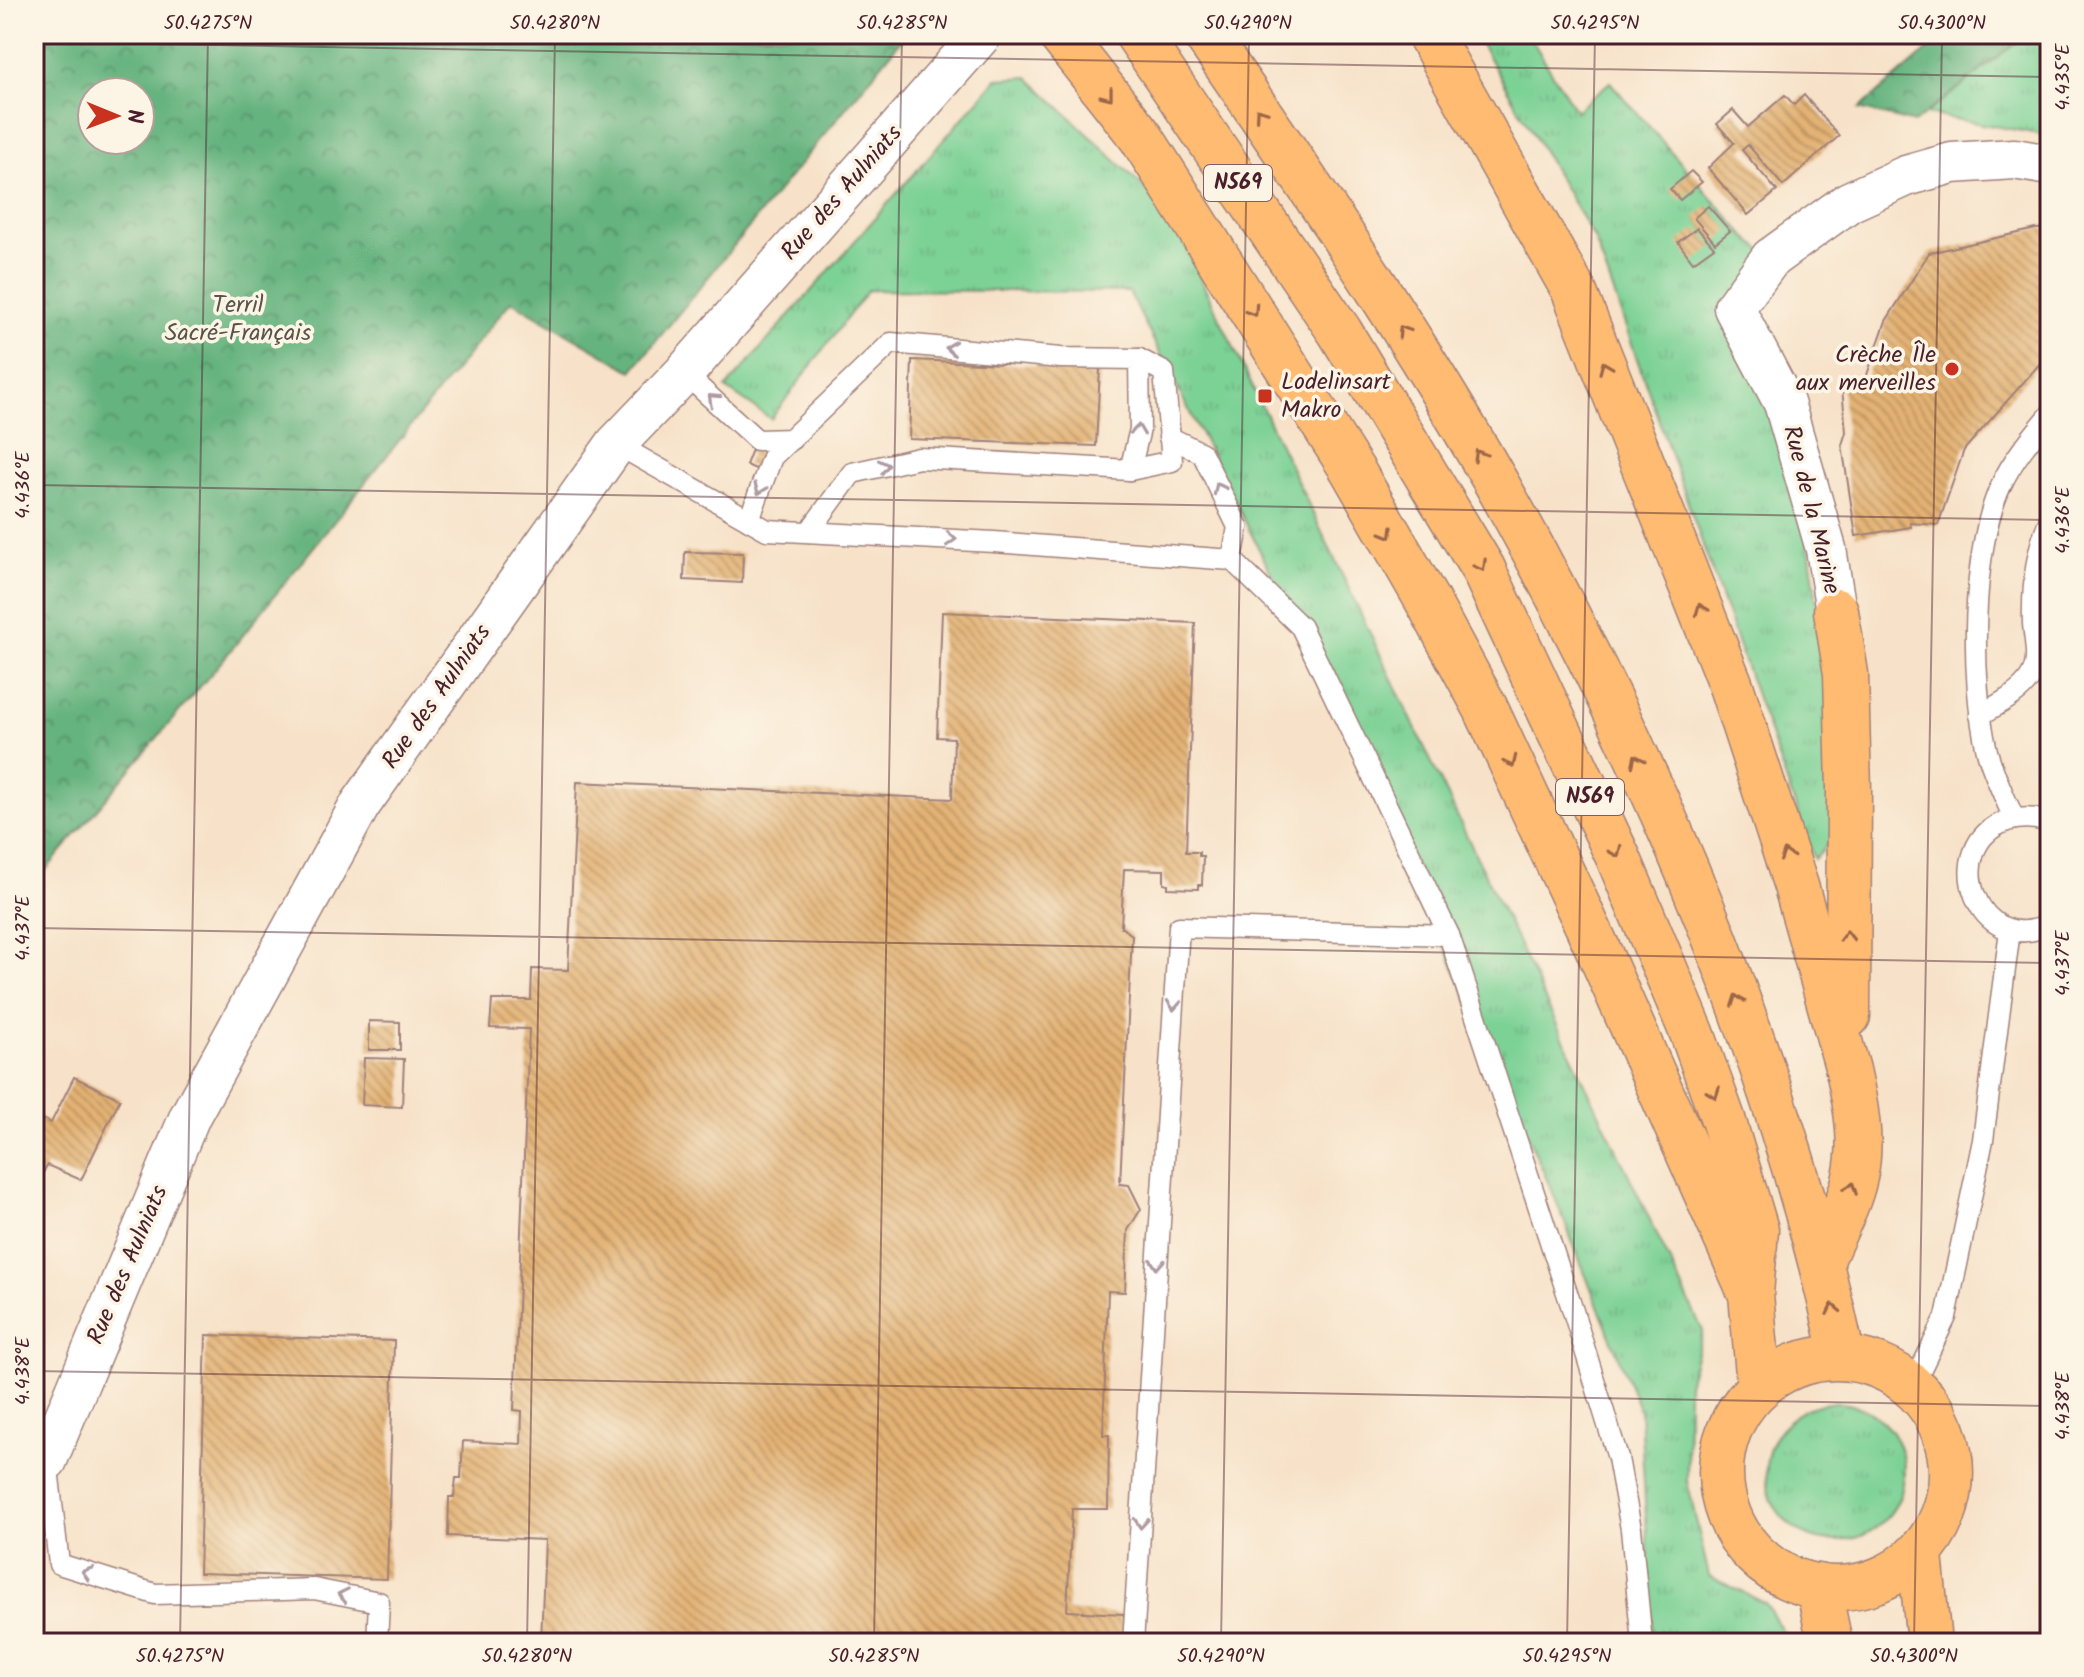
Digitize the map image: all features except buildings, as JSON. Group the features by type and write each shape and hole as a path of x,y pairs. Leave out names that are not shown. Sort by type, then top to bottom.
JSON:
{"highway":[{"path":"1060,34 1141,137 1353,471 1485,707 1597,947 1751,1294 1759,1386"},
{"name":"N569","path":"1137,34 1340,332 1483,569 1618,857 1692,1033 1728,1133 1756,1230 1751,1294"},
{"name":"N569","path":"1205,34 1308,183 1445,396 1535,552 1581,641 1657,802 1720,953 1780,1121 1822,1260"},
{"path":"1429,34 1574,291 1731,686 1799,898 1848,1070 1855,1099 1860,1148 1855,1179 1822,1260 1843,1358"},
{"path":"1836,611 1846,674 1849,790 1848,1070"},
{"path":"1799,898 1816,904 1825,902 1833,896 1847,867"},
{"path":"1843,1358 1870,1362 1912,1387 1939,1426 1950,1476 1947,1501 1938,1530 1920,1555 1904,1570 1853,1585 1818,1586 1768,1566 1742,1543 1722,1495 1720,1466 1726,1437 1737,1414 1759,1386 1782,1371 1843,1358"},
{"path":"1920,1555 1929,1643"},
{"path":"1818,1586 1830,1643"}],"street":[{"name":"Rue des Aulniats","path":"47,1460 190,1116 360,805 616,444 684,373 982,34"},
{"name":"Rue de la Marine","path":"1836,611 1826,549 1784,403 1734,308 1771,258 1849,202 1906,176 1952,163 2014,159 2050,165"}],"lane":[{"path":"749,520 772,457 891,343 1061,358 1139,359 1164,372 1172,461 1130,470 919,458 852,473 809,532"},
{"path":"1130,470 1140,429 1139,359"},
{"path":"684,373 757,440 792,439"},
{"path":"2014,819 1988,754 1980,715 1976,616 1981,564 2001,486 2022,449 2050,415"},
{"path":"1169,437 1202,453 1238,527 1232,560"},
{"path":"616,444 767,530 1041,545 1232,560 1301,627 1449,935 1618,1458 1631,1529 1642,1643"},
{"path":"1980,715 2012,695 2030,677 2037,656 2033,625 2034,574 2043,534 2050,519"},
{"path":"2050,823 2030,817 2001,824 1979,842 1970,873 1972,894 1993,921 2010,930 2029,931 2050,924"},
{"path":"1133,1643 1179,927 1449,935"},
{"path":"1912,1387 1946,1317 1983,1140 2010,930"},
{"path":"47,1460 59,1564 155,1594 314,1589 379,1602 377,1643"}],"green space":[{"name":"Terril Sacré-Français","path":"34,34 906,34 632,371 511,301 231,650 34,884"},
{"path":"1475,34 1528,34 1576,111 1610,82 1746,237 1771,258 1734,308 1792,431 1849,822 1814,859 1595,240"},
{"path":"1947,34 2027,34 1914,123 1859,109"},
{"path":"2027,34 2050,34 2050,136 1926,114"},
{"path":"1028,77 1168,210 1703,1331 1688,1384 1687,1481 1709,1576 1765,1603 1790,1643 1653,1643 1640,1411 1553,1193 1346,721 1129,292 868,290 771,419 726,388 997,79"},
{"path":"1835,1403 1861,1408 1884,1423 1899,1446 1904,1472 1899,1498 1884,1521 1861,1536 1835,1541 1809,1536 1786,1521 1771,1498 1766,1472 1771,1446 1786,1423 1809,1408"}],"place":[{"name":"Crèche Île aux merveilles","path":"1952,369"},
{"name":"Lodelinsart Makro","path":"1265,396"}]}
